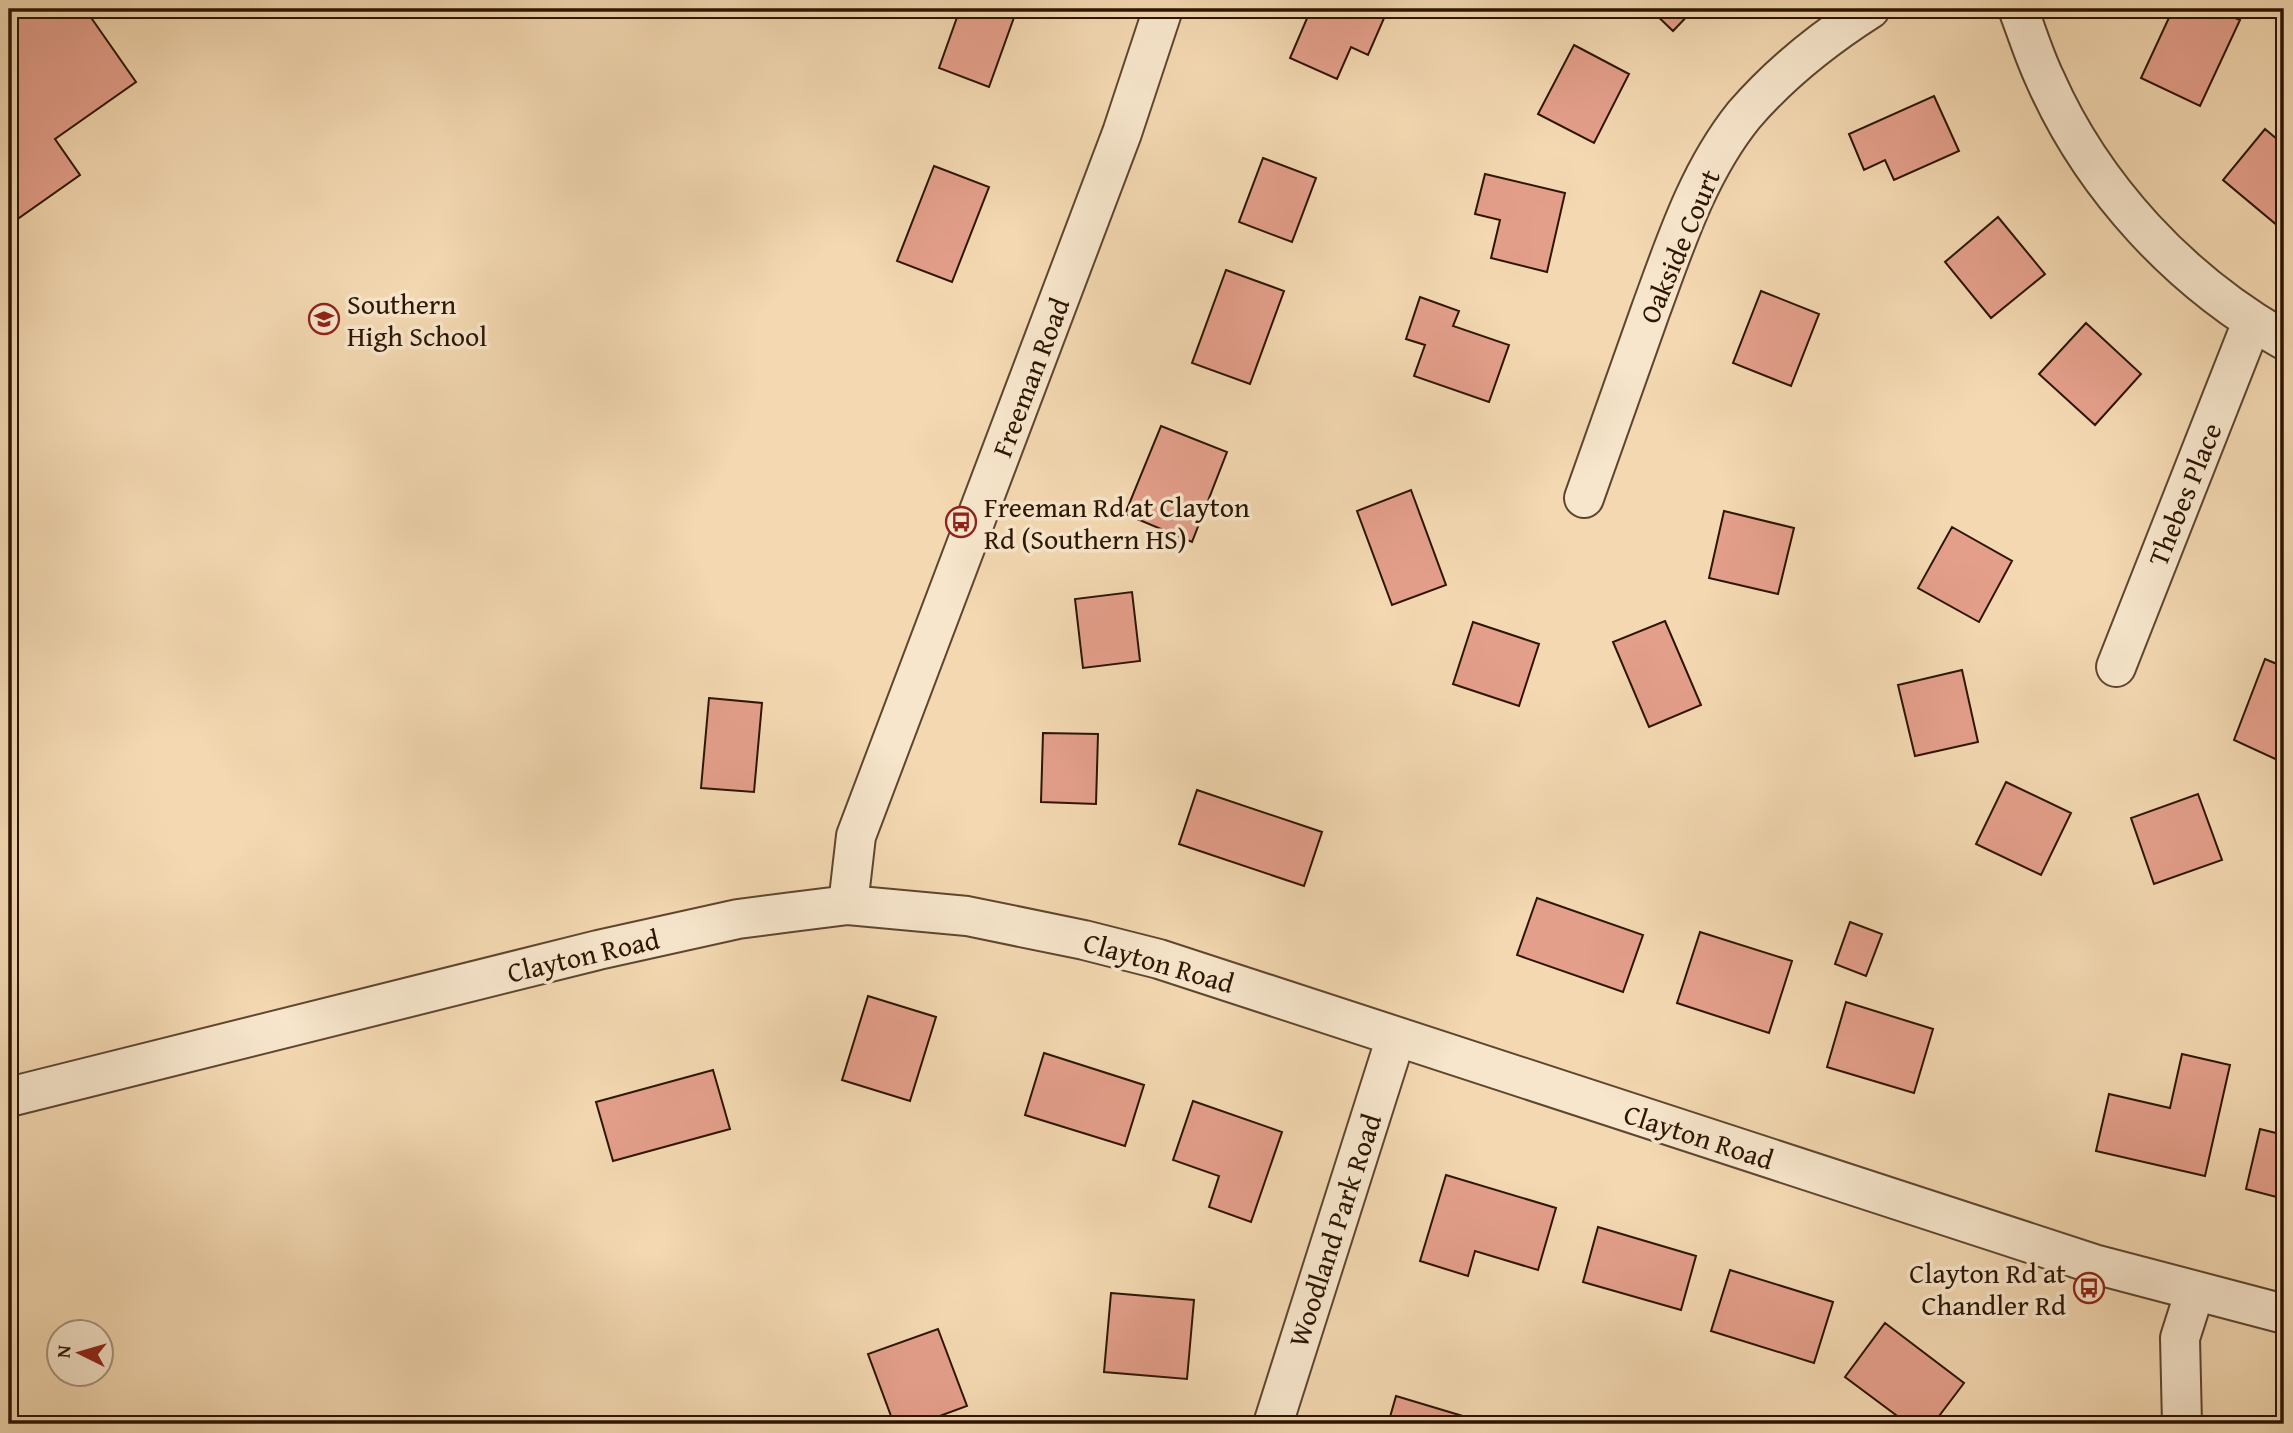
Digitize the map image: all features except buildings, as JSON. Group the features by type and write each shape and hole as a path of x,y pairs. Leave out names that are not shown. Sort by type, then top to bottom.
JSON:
{"street":[{"name":"Freeman Road","path":"848,905 856,836 1122,134 1164,9"},
{"name":"Oakside Court","path":"1584,498 1678,233 1703,177 1743,117 1782,74 1826,37 1870,9"},
{"path":"2018,9 2045,80 2087,156 2134,219 2190,275 2268,331"},
{"name":"Thebes Place","path":"2116,667 2268,331"},
{"name":"Clayton Road","path":"9,1097 611,947 738,919 848,905 967,916 1084,940 1159,959 1947,1218 2094,1264 2284,1314"},
{"name":"Woodland Park Road","path":"1273,1424 1396,1037"},
{"path":"2182,1424 2180,1338 2195,1291"}],"place":[{"name":"Southern High School","path":"324,319"},
{"name":"Freeman Rd at Clayton Rd (Southern HS)","path":"961,522"},
{"name":"Clayton Rd at Chandler Rd","path":"2089,1288"}]}
